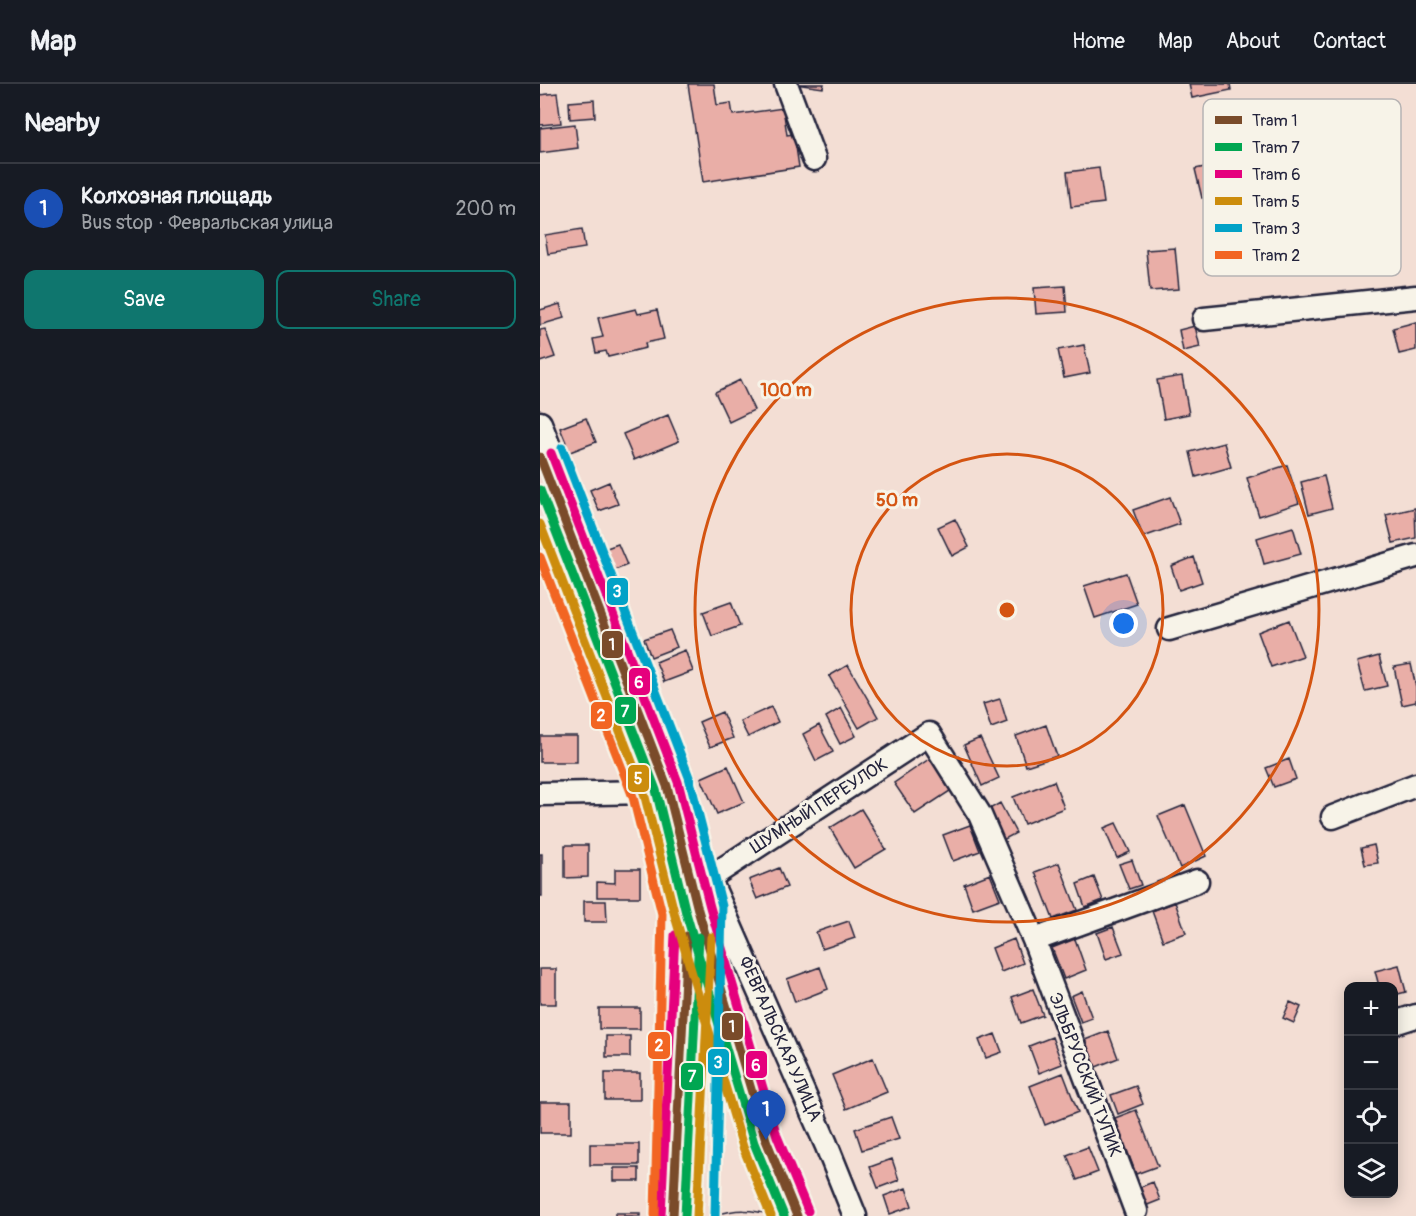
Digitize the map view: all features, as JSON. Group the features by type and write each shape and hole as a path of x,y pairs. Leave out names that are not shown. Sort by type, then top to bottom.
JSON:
{"street":[{"path":"786,84 814,159"},
{"path":"1203,319 1416,297"},
{"name":"ФЕВРАЛЬСКАЯ УЛИЦА","path":"540,423 671,768 713,888 826,1144 855,1216"},
{"path":"1169,629 1416,556"},
{"name":"ШУМНЫЙ ПЕРЕУЛОК","path":"713,888 929,734"},
{"name":"ЭЛЬБРУССКИЙ ТУПИК","path":"929,734 980,815 1034,940 1136,1211"},
{"path":"1332,817 1416,785"},
{"path":"540,794 652,792 660,811 671,864 674,901 668,1216"},
{"path":"1034,940 1197,881"},
{"path":"674,901 687,902 713,888"},
{"path":"1398,1022 1416,1016"}],"building":[{"path":"688,84 714,84 717,105 731,103 733,115 783,108 787,135 794,134 799,167 703,182"},
{"path":"795,84 824,84 823,88"},
{"path":"1189,84 1230,84 1231,90 1192,98"},
{"path":"557,93 561,123 540,125 540,95"},
{"path":"594,100 595,117 570,119 569,102"},
{"path":"575,124 578,148 540,153 540,128"},
{"path":"1203,167 1202,198 1195,169"},
{"path":"1099,168 1104,203 1071,207 1067,172"},
{"path":"582,229 585,248 548,254 545,235"},
{"path":"1175,248 1179,289 1150,291 1146,250"},
{"path":"1065,286 1067,312 1036,314 1034,288"},
{"path":"560,304 564,318 540,325 540,310"},
{"path":"636,309 638,314 657,310 664,339 645,343 646,348 608,357 606,351 596,353 593,339 603,337 598,318"},
{"path":"1416,322 1416,350 1399,354 1393,328"},
{"path":"1195,326 1200,347 1183,351 1179,330"},
{"path":"545,329 555,357 540,362 540,330"},
{"path":"1084,345 1090,373 1064,378 1058,350"},
{"path":"1182,376 1189,414 1164,419 1157,380"},
{"path":"740,380 754,410 729,422 715,392"},
{"path":"668,415 679,441 634,460 623,434"},
{"path":"586,418 596,442 570,452 560,428"},
{"path":"1224,443 1231,467 1196,477 1190,452"},
{"path":"1287,465 1299,503 1259,516 1247,478"},
{"path":"1324,476 1332,508 1309,514 1301,482"},
{"path":"609,482 618,504 599,511 590,490"},
{"path":"1170,497 1180,524 1143,537 1133,510"},
{"path":"1415,508 1416,538 1393,543 1386,515"},
{"path":"955,519 969,547 952,556 938,527"},
{"path":"1293,527 1301,554 1264,564 1257,538"},
{"path":"618,544 627,565 613,571 604,549"},
{"path":"1194,557 1202,582 1179,590 1171,566"},
{"path":"1126,573 1137,604 1095,618 1084,586"},
{"path":"731,602 740,626 712,636 703,612"},
{"path":"1289,620 1303,656 1271,667 1258,632"},
{"path":"670,630 677,647 651,657 644,639"},
{"path":"685,650 693,671 664,682 656,662"},
{"path":"1379,656 1387,686 1365,691 1357,662"},
{"path":"1411,664 1416,687 1416,702 1402,705 1394,667"},
{"path":"848,665 878,717 859,728 829,676"},
{"path":"1000,699 1007,722 991,728 983,704"},
{"path":"771,707 778,722 748,737 740,721"},
{"path":"841,708 856,736 840,744 826,717"},
{"path":"722,712 733,738 710,747 699,722"},
{"path":"819,725 833,752 816,761 803,734"},
{"path":"1046,725 1057,756 1026,766 1016,736"},
{"path":"540,736 577,736 577,762 540,762"},
{"path":"980,738 999,778 982,786 964,745"},
{"path":"932,757 953,789 915,814 894,783"},
{"path":"1289,759 1296,779 1274,787 1266,768"},
{"path":"728,766 744,802 717,814 701,778"},
{"path":"1054,781 1064,808 1024,824 1013,797"},
{"path":"1000,803 1016,833 1001,841 986,811"},
{"path":"1185,805 1206,856 1180,868 1158,816"},
{"path":"861,809 886,849 854,868 830,828"},
{"path":"1116,823 1130,852 1117,858 1104,828"},
{"path":"970,825 980,851 953,861 943,835"},
{"path":"565,845 588,845 588,877 565,878"},
{"path":"1374,845 1378,863 1365,865 1361,848"},
{"path":"540,854 542,854 542,896 540,896"},
{"path":"1132,860 1141,885 1129,889 1119,864"},
{"path":"1059,863 1077,910 1053,919 1035,872"},
{"path":"779,868 787,887 757,899 749,880"},
{"path":"615,869 640,869 640,897 597,897 597,882 615,883"},
{"path":"990,874 1000,899 973,909 964,884"},
{"path":"1094,877 1103,900 1085,907 1077,884"},
{"path":"584,901 606,901 607,922 584,922"},
{"path":"1175,902 1186,933 1163,941 1152,911"},
{"path":"849,921 855,938 822,949 816,932"},
{"path":"1113,927 1123,953 1106,959 1097,933"},
{"path":"1014,939 1023,963 1001,972 992,948"},
{"path":"1075,939 1086,970 1064,979 1052,948"},
{"path":"1399,965 1406,992 1398,994 1398,982 1378,982 1375,971"},
{"path":"820,967 828,989 795,1002 787,979"},
{"path":"540,969 556,969 556,1004 540,1004"},
{"path":"1033,989 1043,1015 1021,1023 1012,997"},
{"path":"1082,991 1092,1018 1081,1022 1071,996"},
{"path":"1290,1002 1301,1007 1294,1023 1283,1018"},
{"path":"599,1008 640,1008 640,1029 599,1029"},
{"path":"1108,1031 1118,1058 1096,1067 1085,1040"},
{"path":"995,1034 1002,1052 986,1058 979,1040"},
{"path":"606,1036 630,1036 630,1057 606,1057"},
{"path":"1052,1037 1062,1064 1039,1073 1029,1046"},
{"path":"873,1058 887,1092 846,1109 832,1075"},
{"path":"605,1073 640,1073 640,1100 605,1100"},
{"path":"1063,1073 1078,1112 1045,1125 1030,1086"},
{"path":"1136,1086 1143,1104 1118,1114 1111,1095"},
{"path":"540,1102 571,1102 571,1133 540,1133"},
{"path":"1136,1110 1158,1166 1136,1174 1115,1118"},
{"path":"891,1117 899,1139 862,1150 855,1129"},
{"path":"590,1144 639,1144 639,1165 590,1165"},
{"path":"1088,1147 1098,1172 1077,1180 1067,1155"},
{"path":"892,1159 899,1180 878,1188 870,1167"},
{"path":"614,1168 639,1168 639,1181 614,1181"},
{"path":"1153,1182 1160,1200 1140,1208 1133,1190"},
{"path":"906,1188 912,1206 890,1214 884,1196"},
{"path":"615,1213 640,1213 640,1216 615,1216"}],"tram line":[{"name":"3","path":"562,448 689,777 722,906 715,1216"},
{"name":"6","path":"551,453 678,782 710,907 777,1136 808,1211"},
{"name":"1","path":"540,457 667,786 698,910 766,1140 797,1216"},
{"name":"7","path":"540,490 656,790 686,913 754,1143 784,1216"},
{"name":"5","path":"540,524 644,793 675,916 743,1147 771,1216"},
{"name":"2","path":"540,557 633,797 662,914 655,1215"},
{"name":"6","path":"661,1215 675,935"},
{"name":"1","path":"673,1216 687,936"},
{"name":"7","path":"685,1216 699,937"},
{"name":"5","path":"697,1216 711,937"},
{"path":"713,1216 744,1210 775,1216"}],"place":[{"name":"Колхозная площадь","path":"766,1140"}]}
